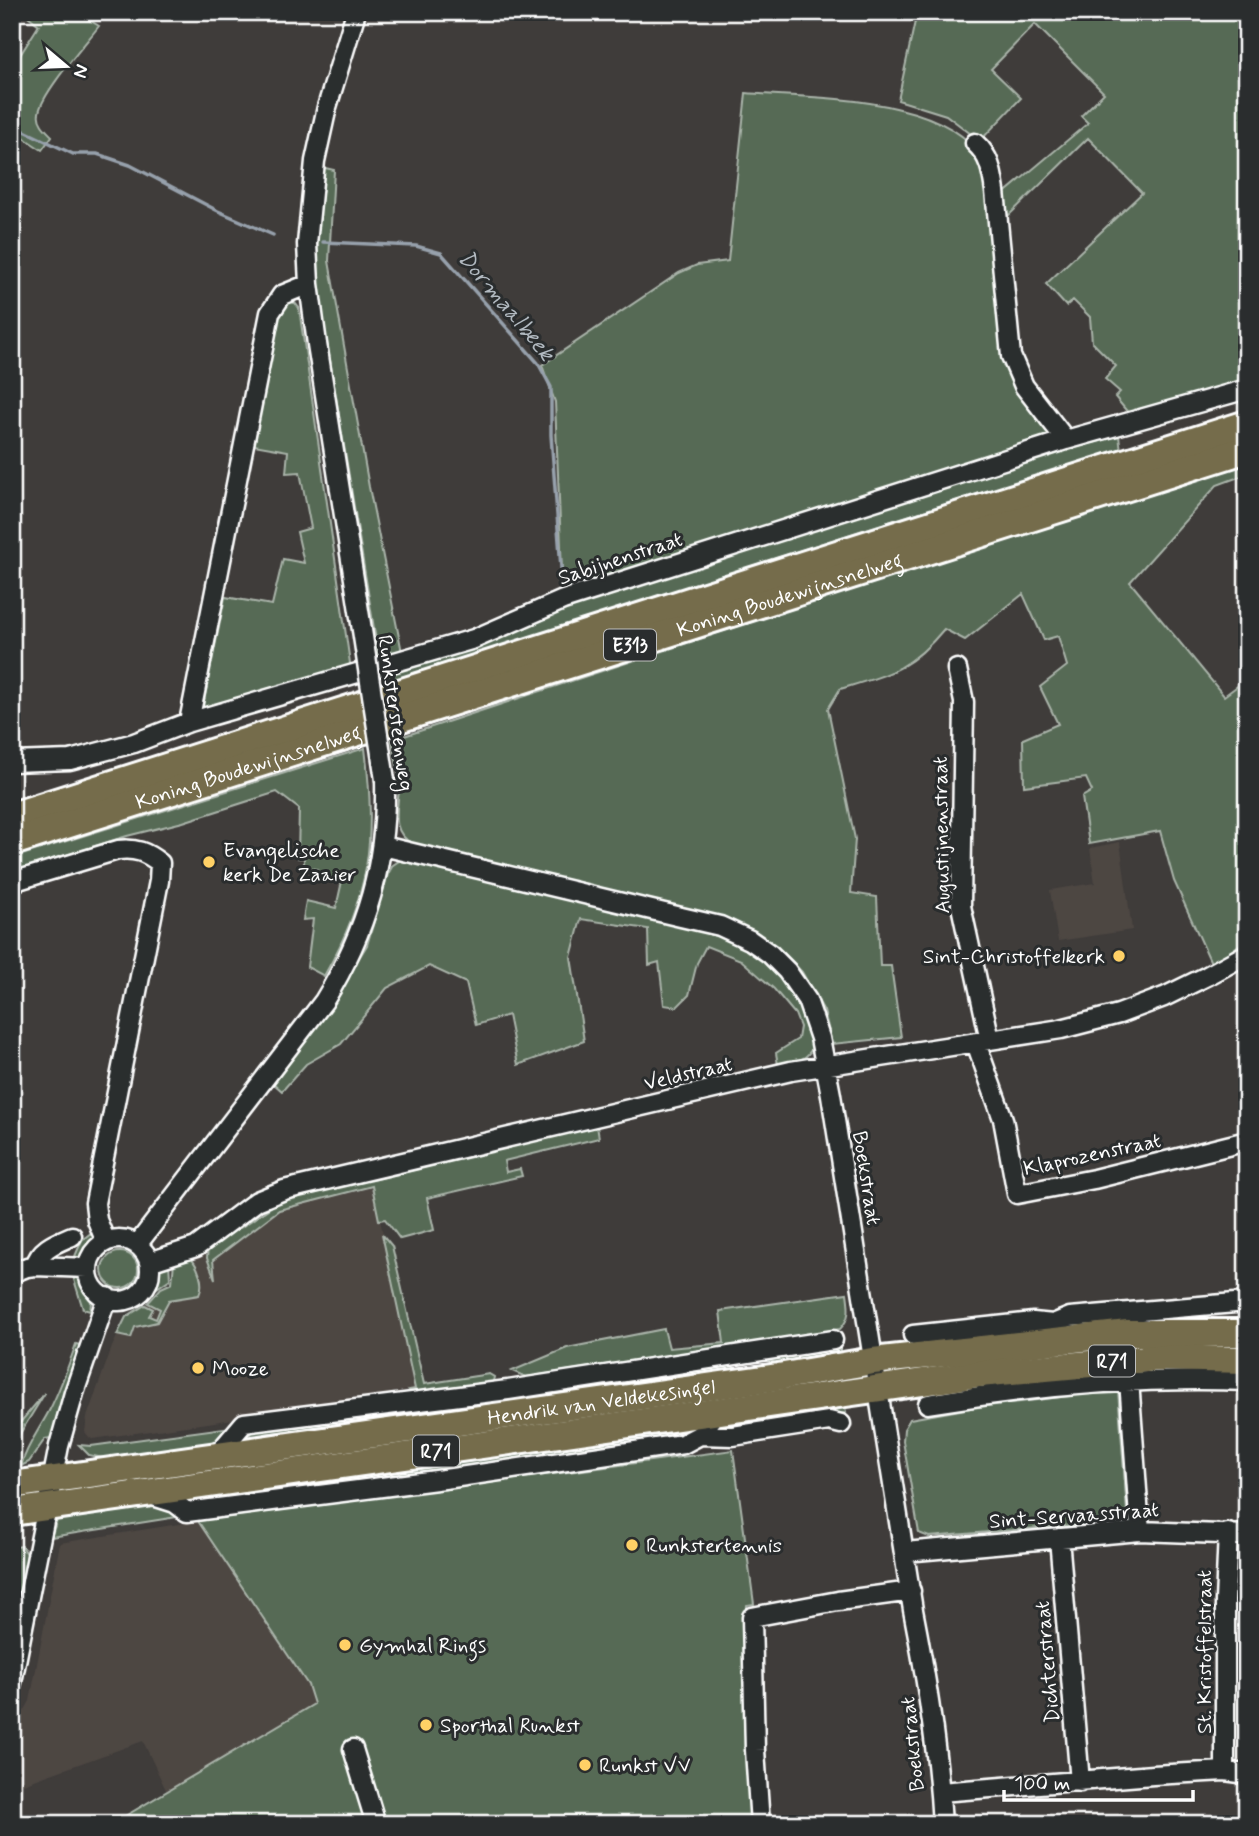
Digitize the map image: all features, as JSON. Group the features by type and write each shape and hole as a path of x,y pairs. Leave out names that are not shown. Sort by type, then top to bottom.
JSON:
{"highway":[{"name":"Koning Boudewijnsnelweg","path":"12,816 1247,424"},
{"name":"Koning Boudewijnsnelweg","path":"12,842 1247,449"},
{"name":"Hendrik van Veldekesingel","path":"51,1479 778,1377 873,1361 1128,1332 1247,1333"},
{"name":"Hendrik van Veldekesingel","path":"46,1507 979,1374 1157,1358 1247,1360"},
{"name":"R71","path":"12,1485 51,1479"},
{"name":"R71","path":"12,1511 46,1507"}],"street":[{"name":"Runkstersteenweg","path":"137,1245 324,1001 362,930 383,846 385,780 309,284 307,244 315,161 327,107 356,12"},
{"path":"975,143 984,151 995,191 1011,356 1024,386 1066,440"},
{"path":"189,722 270,313 282,295 309,284"},
{"name":"Sabijnenstraat","path":"12,762 56,762 97,755 189,722 474,639 563,600 1066,440 1247,389"},
{"name":"Augustijnenstraat","path":"957,669 964,702 961,906 983,1042"},
{"name":"Boekstraat","path":"383,846 681,916 735,932 770,954 796,983 814,1015 826,1065 933,1716 942,1824"},
{"path":"12,883 118,850 133,849 147,853 160,863 159,881 95,1203 97,1220 106,1242"},
{"name":"Veldstraat","path":"149,1262 196,1247 249,1206 284,1190 791,1071 1061,1029 1119,1014 1182,989 1247,954"},
{"name":"Klaprozenstraat","path":"983,1042 1003,1119 1017,1194 1094,1179 1247,1141"},
{"path":"35,1266 37,1257 44,1250 72,1236"},
{"path":"122,1239 137,1245 149,1262 149,1276 144,1288 137,1295 120,1300 107,1297 93,1286 89,1268 93,1253 106,1242 122,1239"},
{"path":"12,1273 27,1266 89,1268"},
{"path":"12,1682 51,1479 74,1393 107,1297"},
{"path":"1034,1342 1053,1324 1070,1317 1247,1302"},
{"path":"913,1335 1034,1322 1053,1324"},
{"name":"Hendrik van Veldekesingel","path":"216,1456 244,1423 508,1390 833,1340"},
{"name":"Hendrik van Veldekesingel","path":"737,1354 778,1377"},
{"path":"979,1374 1003,1391"},
{"path":"928,1404 1003,1391 1129,1380 1191,1378 1247,1381"},
{"path":"1129,1380 1140,1531"},
{"name":"Hendrik van Veldekesingel","path":"144,1493 175,1503 187,1512 452,1478 683,1444 700,1435 718,1410"},
{"name":"Hendrik van Veldekesingel","path":"700,1435 733,1436 829,1421 841,1424"},
{"name":"Sint-Servaasstraat","path":"905,1552 1140,1531 1247,1535"},
{"name":"St. Kristoffelstraat","path":"1225,1771 1225,1601 1228,1533"},
{"name":"Dichterstraat","path":"1059,1538 1080,1782"},
{"path":"760,1824 755,1750 752,1617 911,1591"},
{"path":"353,1749 376,1824"},
{"path":"940,1792 1153,1775 1225,1771 1247,1774"}],"shaded area":[{"path":"1120,842 1132,930 1058,941 1050,890 1095,883 1090,848"},
{"path":"371,1176 415,1389 208,1423 92,1439 89,1437 85,1432 87,1417 120,1330 161,1289 172,1283 174,1262 282,1195"},
{"path":"198,1521 308,1685 317,1704 167,1792 143,1741 12,1788 12,1745 17,1724 30,1701 60,1543"}],"green space":[{"path":"23,12 76,12 99,26 47,94 39,120 52,136 42,150 12,126 12,68 39,25"},
{"path":"917,12 1247,12 1247,383 1130,415 1115,397 1120,392 1105,379 1116,366 1092,342 1090,317 1073,300 1066,306 1046,284 1142,193 1088,138 1002,222 1002,195 1088,123 1081,116 1104,93 1035,24 991,69 1021,98 980,141 946,115 898,100"},
{"path":"746,93 877,104 940,123 966,139 984,161 1005,347 1049,426 1046,440 563,595 555,402 542,365 679,273 697,265 728,261"},
{"path":"321,167 334,170 329,261 369,487 403,657 380,665 316,275"},
{"path":"287,301 295,303 299,308 351,670 202,711 225,597 272,605 283,559 304,563 297,532 311,528 300,472 286,473 288,451 254,445 279,309"},
{"path":"1119,436 1121,450 885,523 387,684 384,675 562,607 988,471"},
{"path":"1247,464 1247,474 1217,485 1130,582 1224,696 1247,679 1247,939 1212,965 1174,881 1160,831 1089,844 1082,797 1092,791 1086,778 1024,786 1023,739 1058,724 1040,687 1067,666 1058,636 1044,640 1023,594 965,640 944,629 920,654 898,669 840,689 828,709 855,839 851,893 877,897 880,966 891,966 901,1037 832,1044 824,1011 802,972 783,952 758,933 685,908 413,844 405,838 397,824 399,779 392,740 818,600"},
{"path":"365,748 370,811 366,866 352,919 324,976 307,967 313,919 303,920 306,901 336,908 342,881 316,878 317,869 304,867 304,858 298,858 299,809 277,792 12,872 12,858"},
{"path":"402,859 673,922 747,945 767,959 790,985 817,1039 810,1052 802,1059 778,1065 776,1053 798,1039 800,1027 795,1014 774,989 741,960 706,946 697,963 689,995 677,1007 664,1005 659,962 649,965 648,929 581,919 571,957 584,1041 518,1065 508,1015 476,1025 466,983 429,966 387,988 341,1044 306,1064 282,1091 273,1083 331,1003 367,945 388,874 393,865"},
{"path":"597,1126 599,1138 504,1161 506,1172 520,1169 522,1176 427,1198 434,1230 400,1239 385,1219 379,1220 372,1186 279,1210 213,1260 215,1279 207,1258 208,1247 231,1228 240,1228 271,1207 269,1203"},
{"path":"96,1229 90,1250 73,1261 82,1240"},
{"path":"382,1234 392,1246 424,1384 489,1374 494,1377 492,1386 414,1394 409,1390 415,1389"},
{"path":"120,1252 133,1257 138,1270 133,1283 120,1288 107,1283 102,1270 107,1257"},
{"path":"190,1257 200,1275 199,1295 169,1300 157,1322 135,1327 131,1338 117,1335 126,1317 145,1305 153,1309 149,1316 156,1319 160,1309 148,1303 161,1288 172,1283 174,1262"},
{"path":"169,1263 170,1279 154,1290 160,1269"},
{"path":"72,1273 88,1288 90,1311 83,1309"},
{"path":"847,1293 848,1316 840,1329 526,1377 512,1371 567,1348 664,1329 669,1348 724,1343 720,1311"},
{"path":"840,1340 840,1359 812,1358 777,1363 763,1360 763,1358"},
{"path":"76,1344 80,1345 51,1438 45,1439 29,1462 21,1466 57,1395"},
{"path":"731,1365 738,1370 264,1434 253,1442 241,1440 258,1429"},
{"path":"1118,1390 1127,1512 1122,1521 929,1537 919,1533 903,1441 904,1429 910,1419 971,1408"},
{"path":"45,1393 21,1432 12,1452 12,1432"},
{"path":"845,1407 846,1413 717,1430 717,1420 727,1422"},
{"path":"688,1426 656,1441 204,1505 188,1501 188,1499"},
{"path":"231,1427 216,1444 103,1458 89,1455 79,1445 91,1446"},
{"path":"733,1450 754,1604 747,1605 746,1629 757,1824 118,1824 122,1818 314,1704 308,1685 198,1521"},
{"path":"158,1505 172,1509 177,1517 51,1537 57,1520 64,1514 122,1511"},
{"path":"12,1542 16,1547 22,1546 27,1554 18,1608 12,1614"}],"waterway":[{"name":"Dormaalbeek","path":"12,125 73,154 97,154 130,165 218,211 273,235"},
{"name":"Dormaalbeek","path":"323,242 416,246 441,253 538,363 551,387 551,435 562,581"}],"place":[{"name":"Evangelische kerk De Zaaier","path":"209,862"},
{"name":"Sint-Christoffelkerk","path":"1119,956"},
{"name":"Mooze","path":"198,1368"},
{"name":"Runkstertennis","path":"632,1545"},
{"name":"Gymhal Rings","path":"345,1645"},
{"name":"Sporthal Runkst","path":"426,1725"},
{"name":"Runkst VV","path":"585,1765"}]}
